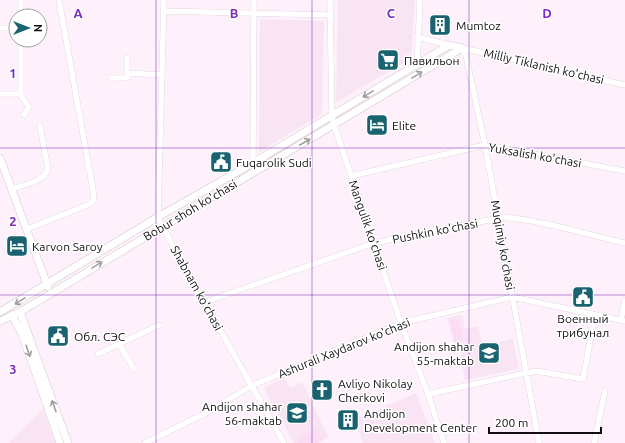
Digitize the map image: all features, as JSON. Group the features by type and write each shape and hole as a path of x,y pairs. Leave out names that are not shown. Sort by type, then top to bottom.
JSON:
{"main road":[{"path":"449,45 462,48"},
{"name":"Bobur shoh ko'chasi","path":"0,312 158,217 253,163 449,45"},
{"name":"Bobur shoh ko'chasi","path":"0,321 20,312 462,48"},
{"path":"0,158 46,284 52,292"},
{"path":"20,312 68,443"},
{"path":"12,316 22,334 60,443"}],"street":[{"path":"27,229 90,204 93,201 94,196 59,0"},
{"path":"158,217 164,0"},
{"path":"253,163 254,0"},
{"name":"Mangulik ko'chasi","path":"330,0 332,116 334,125 444,443"},
{"path":"417,65 417,37 420,0"},
{"path":"164,11 330,15"},
{"path":"417,37 449,45"},
{"path":"21,48 21,96 29,107 24,115"},
{"name":"Milliy Tiklanish ko'chasi","path":"462,48 625,85"},
{"name":"Muqimiy ko'chasi","path":"462,48 466,56 485,145 539,443"},
{"path":"111,78 128,77 127,58"},
{"path":"127,73 162,75"},
{"path":"0,94 21,94"},
{"path":"12,189 42,178 46,174 48,168 40,126"},
{"name":"Yuksalish ko'chasi","path":"351,176 485,145 625,171"},
{"name":"Shabnam ko'chasi","path":"158,217 175,250 284,443"},
{"name":"Pushkin ko'chasi","path":"205,302 374,243 499,218 512,217 625,243"},
{"name":"Ashurali Xaydarov ko'chasi","path":"145,443 208,412 251,386 401,322 512,297 623,320"},
{"path":"623,320 625,301"},
{"path":"428,394 536,371 583,379 595,315"},
{"path":"98,354 159,325"},
{"path":"119,344 134,369"},
{"path":"594,443 605,391"}],"shaded area":[{"path":"338,0 415,0 411,59 336,102"},
{"path":"260,19 324,21 322,114 259,152"},
{"name":"Andijon shahar 55-maktab","path":"462,315 465,329 478,326 483,346 513,339 519,369 465,380 461,360 462,342 454,343 447,318"},
{"path":"459,319 463,341 454,342 450,321"},
{"name":"Andijon shahar 56-maktab","path":"284,377 290,388 302,382 328,437 318,443 294,443 264,388"},
{"path":"416,393 435,443 363,443 354,420"},
{"path":"43,409 55,443 9,443"},
{"path":"317,429 323,440 317,443 299,443 297,440"}],"place":[{"name":"Mumtoz","path":"440,25"},
{"name":"Павильон","path":"388,60"},
{"name":"Elite","path":"377,125"},
{"name":"Fuqarolik Sudi","path":"221,162"},
{"name":"Karvon Saroy","path":"17,246"},
{"name":"Военный трибунал","path":"583,297"},
{"name":"Обл. СЭС","path":"58,336"},
{"name":"Andijon shahar 55-maktab","path":"489,353"},
{"name":"Avliyo Nikolay Cherkovi","path":"322,390"},
{"name":"Andijon shahar 56-maktab","path":"297,413"},
{"name":"Andijon Development Center","path":"348,420"}]}
